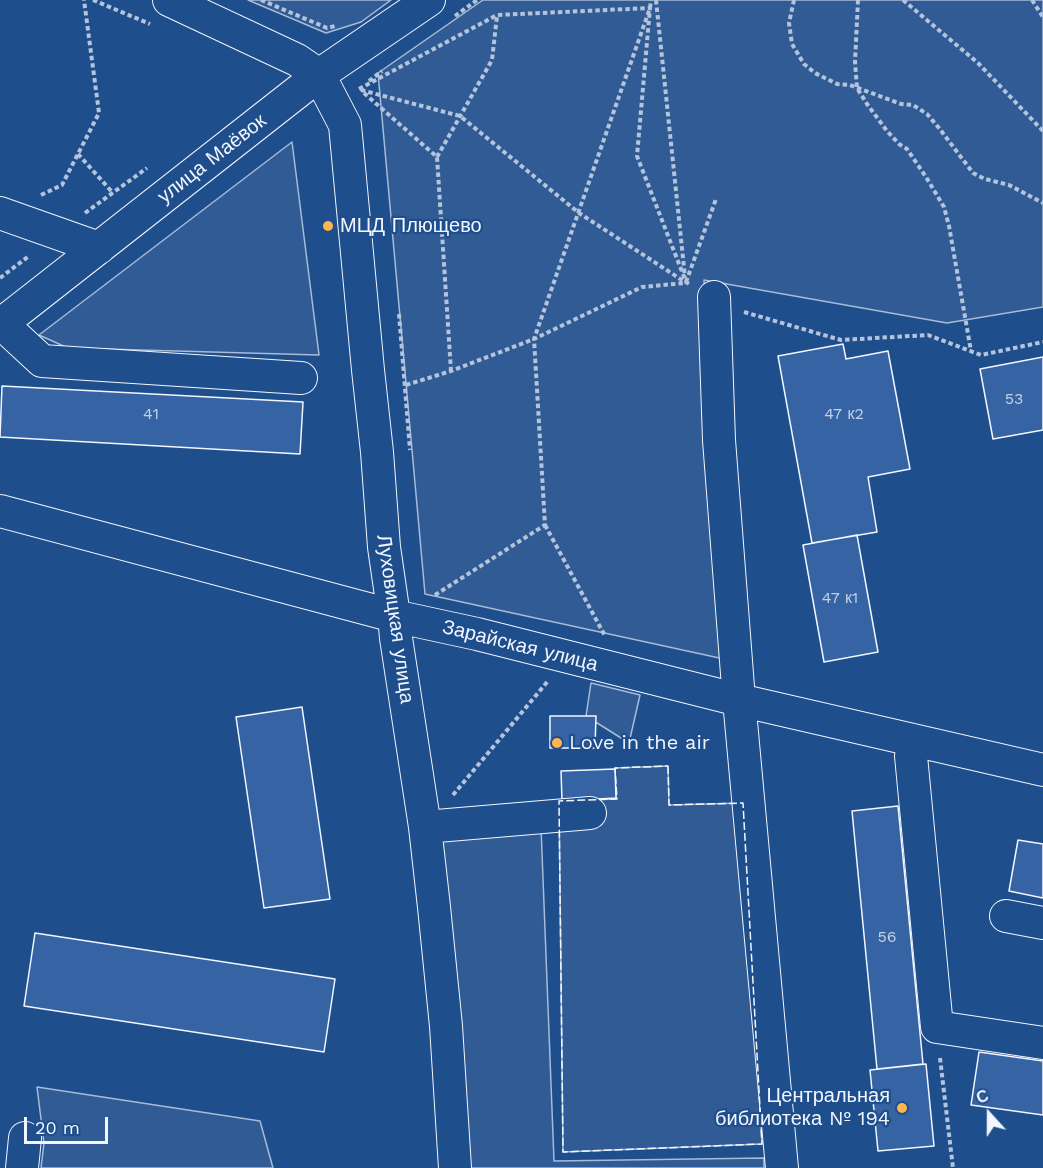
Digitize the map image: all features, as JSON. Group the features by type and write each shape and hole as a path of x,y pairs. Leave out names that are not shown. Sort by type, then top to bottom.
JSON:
{"street":[{"path":"169,0 297,60 319,75"},
{"name":"улица Маёвок","path":"1,325 319,75 429,0"},
{"name":"Луховицкая улица","path":"319,75 345,125 378,452 384,547 425,827 446,1026 455,1168"},
{"path":"1,213 99,248"},
{"path":"714,297 719,440 739,700 782,1168"},
{"path":"1,325 42,361 301,378"},
{"name":"Зарайская улица","path":"0,511 394,616 477,634 739,700 1043,770"},
{"path":"913,740 911,756 936,1027 1043,1043"},
{"path":"425,827 590,813"},
{"path":"1006,916 1043,923"}],"path":[{"path":"1,213 62,185 99,113 84,0"},
{"path":"261,0 327,28 344,23"},
{"path":"651,0 638,156 686,282"},
{"path":"656,0 686,282"},
{"path":"794,0 789,23 792,44 804,64 815,73 837,84 850,85 901,104 913,105 927,114 973,173 985,179 1009,185 1043,203"},
{"path":"858,0 855,63 857,88 887,131 907,149 944,207 972,351"},
{"path":"903,0 978,63 1043,131"},
{"path":"1032,0 1043,17"},
{"path":"358,89 497,15 650,8"},
{"path":"596,637 607,640 545,525 534,339 650,8"},
{"path":"451,371 437,158 492,60 497,15"},
{"path":"358,89 460,116 579,213 686,282 746,313 841,340 928,335 981,355 1043,342"},
{"path":"358,89 437,158"},
{"path":"78,154 113,193"},
{"path":"686,282 716,199"},
{"path":"406,385 451,371 534,339 642,287 686,282"},
{"path":"399,314 410,450"},
{"path":"427,600 545,525"},
{"path":"425,827 554,674"},
{"path":"936,1027 953,1168"}],"shaded area":[{"path":"248,0 391,0 361,22 326,33"},
{"path":"483,0 1043,0 1043,307 947,323 704,280 724,659 425,594 378,73"},
{"path":"292,142 319,355 68,348 39,335"},
{"path":"591,683 640,695 629,743 586,716"},
{"path":"668,766 669,805 743,803 762,1144 563,1152 559,801 616,799 615,768"},
{"path":"541,827 554,1161 764,1158 764,1168 470,1168 440,837"},
{"path":"37,1087 260,1121 273,1168 41,1168 44,1143"}],"building":[{"path":"843,344 846,359 888,351 910,469 868,477 877,532 812,543 778,356"},
{"path":"1043,357 1043,430 993,439 980,369"},
{"path":"2,386 303,402 300,454 0,437"},
{"path":"857,535 878,652 824,662 803,545"},
{"path":"302,707 330,899 264,908 236,717"},
{"path":"550,716 596,716 595,748 550,748"},
{"path":"615,769 616,798 562,801 561,771"},
{"path":"898,806 923,1064 877,1069 852,811"},
{"path":"1018,840 1043,844 1043,898 1009,891"},
{"path":"35,933 335,979 324,1052 24,1006"},
{"path":"979,1052 1043,1061 1043,1115 971,1105"},
{"name":"Центральная библиотека № 194","path":"926,1064 934,1146 878,1151 870,1070"}],"fence":[{"path":"668,766 669,805 743,803 762,1144 563,1152 559,801 617,799 615,768 668,766"}],"place":[{"name":"МЦД Плющево","path":"328,226"},
{"name":"Love in the air","path":"557,743"},
{"name":"Центральная библиотека № 194","path":"902,1108"}]}
